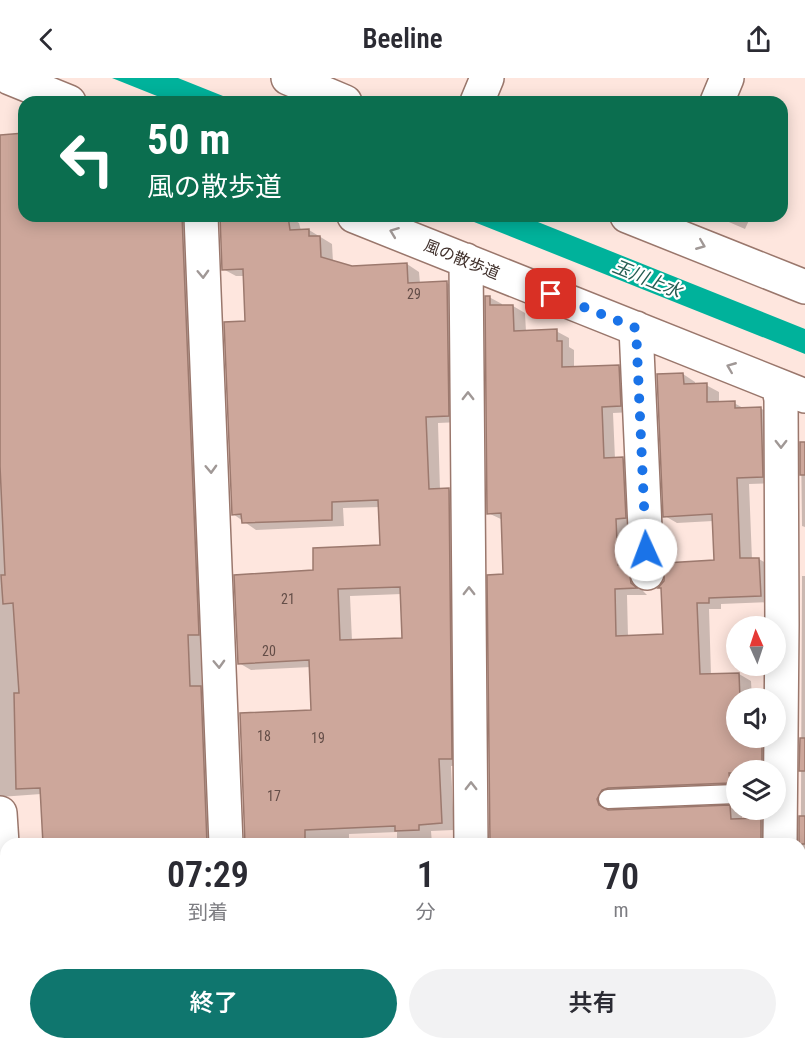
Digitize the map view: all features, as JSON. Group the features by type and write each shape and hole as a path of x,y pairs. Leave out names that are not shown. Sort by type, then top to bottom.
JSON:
{"street":[{"path":"10,78 54,96"},
{"path":"288,78 331,96"},
{"path":"480,96 487,78"},
{"path":"720,96 727,78"},
{"path":"201,222 226,838"},
{"name":"風の散歩道","path":"369,222 791,391"},
{"path":"665,223 805,287"},
{"path":"466,260 471,838"},
{"path":"636,328 647,573"},
{"path":"778,760 781,399 791,391"},
{"path":"0,813 2,838"},
{"path":"779,820 780,838"}],"lane":[{"path":"608,799 726,794"}],"water":[{"path":"112,78 178,78 223,96 157,96"},
{"name":"玉川上水","path":"474,222 538,222 805,329 805,354"}],"building":[{"path":"18,134 18,222 182,222 199,635 188,635 190,686 201,686 207,838 43,838 40,788 16,789 14,693 19,693 13,603 3,604 1,575 5,575 0,466 0,135"},
{"path":"220,222 289,222 290,230 309,229 309,236 320,236 321,257 352,266 407,263 408,283 447,281 449,416 426,417 429,489 449,488 452,759 439,759 442,823 419,825 419,830 395,831 395,826 305,830 305,838 245,838 240,713 311,710 309,660 238,664 234,575 313,570 313,548 380,545 378,500 332,502 332,520 242,523 241,514 232,515 224,322 245,321 243,269 222,270","holes":["400,587 402,638 340,640 338,589"]},
{"path":"485,296 490,296 490,305 513,305 514,331 557,329 557,341 562,341 562,367 619,365 621,406 602,407 604,458 623,457 626,518 616,519 618,565 628,565 631,583 637,588 615,589 616,636 663,634 661,588 658,588 664,581 665,563 714,560 712,514 663,517 657,374 683,373 684,384 707,383 707,402 735,401 735,408 761,407 763,477 737,478 740,558 759,558 761,596 709,598 709,603 697,603 700,674 726,673 726,676 739,676 740,688 726,688 726,748 762,748 762,760 726,760 726,783 608,788 602,790 597,799 599,805 608,810 726,805 726,820 761,820 761,838 490,838 487,575 503,574 501,513 487,514"},
{"path":"800,442 805,442 805,475 800,475"},
{"path":"800,738 805,738 805,771 799,771"},
{"path":"799,816 805,816 805,838 799,838"}],"route":[{"path":"551,294 636,328 646,550"}]}
